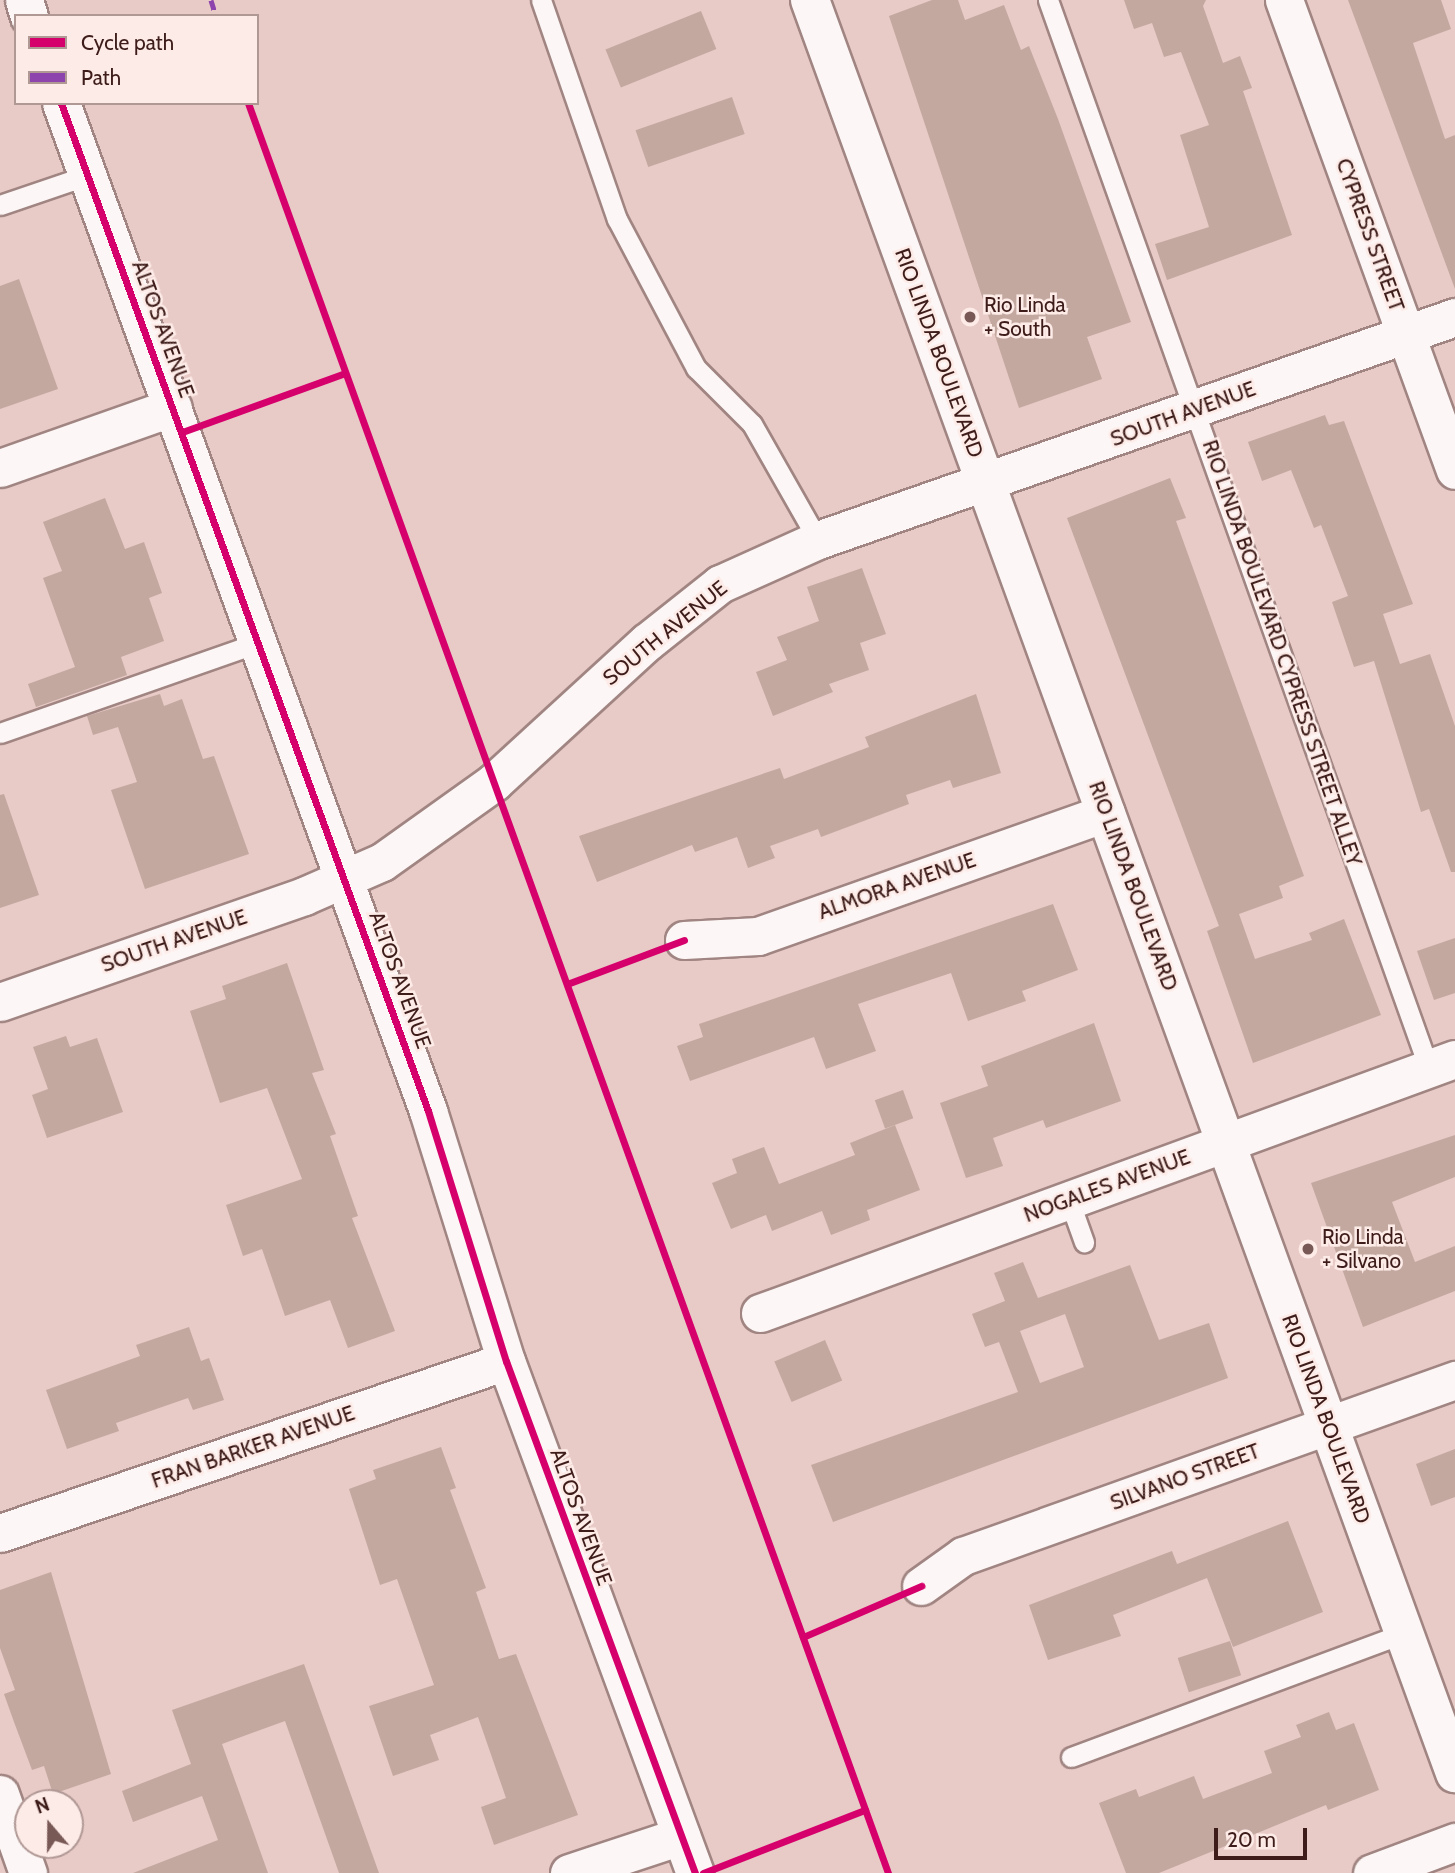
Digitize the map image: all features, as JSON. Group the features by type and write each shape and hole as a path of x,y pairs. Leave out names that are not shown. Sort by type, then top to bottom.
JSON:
{"main road":[{"name":"RIO LINDA BOULEVARD","path":"810,0 1455,1773"}],"street":[{"name":"CYPRESS STREET","path":"1284,0 1455,470"},
{"name":"ALTOS AVENUE","path":"62,105 428,1111 506,1361 695,1873"},
{"name":"SOUTH AVENUE","path":"0,1002 344,879 437,828 720,584 818,540 986,484 1455,317"},
{"path":"0,468 173,407"},
{"name":"ALMORA AVENUE","path":"684,940 758,936 1106,813"},
{"name":"NOGALES AVENUE","path":"760,1313 1442,1064"},
{"name":"FRAN BARKER AVENUE","path":"0,1533 506,1361"},
{"name":"SILVANO STREET","path":"921,1586 963,1556 1455,1380"},
{"path":"0,1794 28,1873"},
{"path":"569,1873 681,1836"},
{"path":"1372,1873 1455,1842"}],"lane":[{"path":"541,0 617,219 696,368 752,424 818,540"},
{"name":"RIO LINDA BOULEVARD CYPRESS STREET ALLEY","path":"1048,0 1196,410 1442,1064"},
{"path":"0,205 88,175"},
{"path":"0,733 257,643"},
{"path":"1069,1200 1084,1242"},
{"path":"1071,1758 1404,1633"}],"building":[{"path":"932,0 958,0 965,20 1004,5 1021,50 1029,46 1131,322 1087,337 1102,379 1019,408 889,16"},
{"path":"1124,0 1206,0 1203,6 1223,63 1240,56 1252,88 1243,91 1292,235 1167,280 1155,244 1209,227 1180,135 1209,125 1181,52 1164,57 1152,23 1134,29"},
{"path":"1348,0 1441,0 1451,29 1413,43 1445,139 1455,135 1455,289"},
{"path":"701,11 716,49 621,88 606,50"},
{"path":"732,97 745,134 648,167 636,130"},
{"path":"19,279 58,389 0,409 0,286"},
{"path":"1325,415 1329,425 1344,421 1413,604 1383,614 1400,664 1430,654 1455,726 1455,872 1451,872 1429,809 1421,812 1374,661 1354,667 1332,602 1348,596 1321,525 1314,528 1291,470 1262,481 1248,442"},
{"path":"1170,478 1186,518 1176,521 1304,876 1279,886 1283,898 1239,914 1255,959 1312,940 1309,933 1344,919 1381,1015 1253,1063 1207,931 1219,926 1067,518"},
{"path":"105,498 125,549 144,542 162,593 149,598 164,641 121,657 127,675 36,707 28,684 75,667 43,578 62,571 43,522"},
{"path":"862,568 886,634 860,643 869,670 829,684 833,692 773,716 756,672 787,660 777,637 819,621 807,587"},
{"path":"160,694 164,706 182,699 203,759 214,756 249,854 145,889 111,790 137,782 118,727 93,735 87,716"},
{"path":"976,694 1001,773 953,788 950,780 906,795 909,804 821,837 818,829 770,846 775,858 748,868 737,837 695,852 692,845 597,882 579,836 780,768 784,779 869,747 865,737"},
{"path":"4,794 39,895 0,908 0,795"},
{"path":"1053,904 1078,970 1022,991 1026,1001 968,1021 951,973 858,1004 876,1051 826,1069 814,1037 690,1081 677,1046 703,1037 699,1024"},
{"path":"1455,938 1455,993 1434,1000 1417,951"},
{"path":"287,963 324,1070 312,1073 336,1134 330,1136 358,1216 352,1218 395,1331 348,1348 330,1300 285,1316 262,1249 243,1256 226,1205 302,1179 267,1088 220,1103 190,1011 226,999 222,986"},
{"path":"1094,1023 1121,1101 1046,1128 1043,1120 993,1138 1003,1166 966,1178 940,1103 988,1086 981,1066"},
{"path":"66,1036 70,1047 97,1038 123,1112 47,1138 32,1095 48,1089 33,1047"},
{"path":"903,1090 913,1118 885,1128 875,1100"},
{"path":"895,1125 920,1190 867,1210 870,1220 831,1235 822,1211 772,1231 766,1215 731,1229 712,1183 737,1173 732,1159 764,1147 779,1184 855,1155 850,1143"},
{"path":"1455,1135 1455,1177 1392,1202 1415,1262 1455,1246 1455,1291 1363,1327 1311,1183"},
{"path":"1023,1262 1038,1298 1130,1265 1159,1340 1209,1323 1228,1378 833,1522 811,1465 1018,1392 999,1342 985,1347 972,1314 1005,1301 994,1273","holes":["1065,1314 1084,1367 1040,1383 1020,1331"]},
{"path":"189,1327 201,1361 209,1358 224,1400 193,1410 188,1398 116,1423 119,1431 67,1449 46,1390 140,1356 136,1345"},
{"path":"825,1340 842,1381 792,1402 774,1361"},
{"path":"441,1447 456,1488 450,1490 486,1588 476,1592 499,1659 516,1654 578,1815 494,1845 481,1807 506,1798 478,1717 430,1735 439,1760 393,1776 369,1706 434,1685 397,1579 380,1585 349,1489 376,1479 373,1470"},
{"path":"1455,1449 1455,1497 1431,1506 1416,1464"},
{"path":"1288,1521 1323,1612 1233,1647 1207,1578 1113,1615 1121,1636 1048,1660 1029,1605 1172,1551 1177,1564"},
{"path":"51,1572 111,1774 68,1789 51,1789 44,1766 32,1770 4,1694 15,1690 0,1648 0,1590"},
{"path":"1230,1641 1241,1675 1189,1692 1178,1658"},
{"path":"304,1664 379,1873 339,1873 285,1721 222,1744 268,1873 133,1873 218,1840 202,1796 133,1822 122,1791 191,1764 172,1710"},
{"path":"1329,1712 1336,1730 1354,1723 1379,1790 1328,1810 1326,1805 1159,1873 1126,1873 1099,1803 1136,1789 1139,1797 1194,1776 1203,1799 1272,1773 1264,1751 1301,1737 1296,1725"}],"marked path":[{"path":"211,0 215,14"}],"cycle path":[{"path":"62,105 428,1111 506,1361 695,1873"},
{"path":"249,105 888,1873"},
{"path":"182,432 345,373"},
{"path":"567,984 684,940"},
{"path":"803,1637 921,1586"},
{"path":"703,1873 865,1810"}],"place":[{"name":"Rio Linda + South","path":"970,317"},
{"name":"Rio Linda + Silvano","path":"1308,1249"}]}
